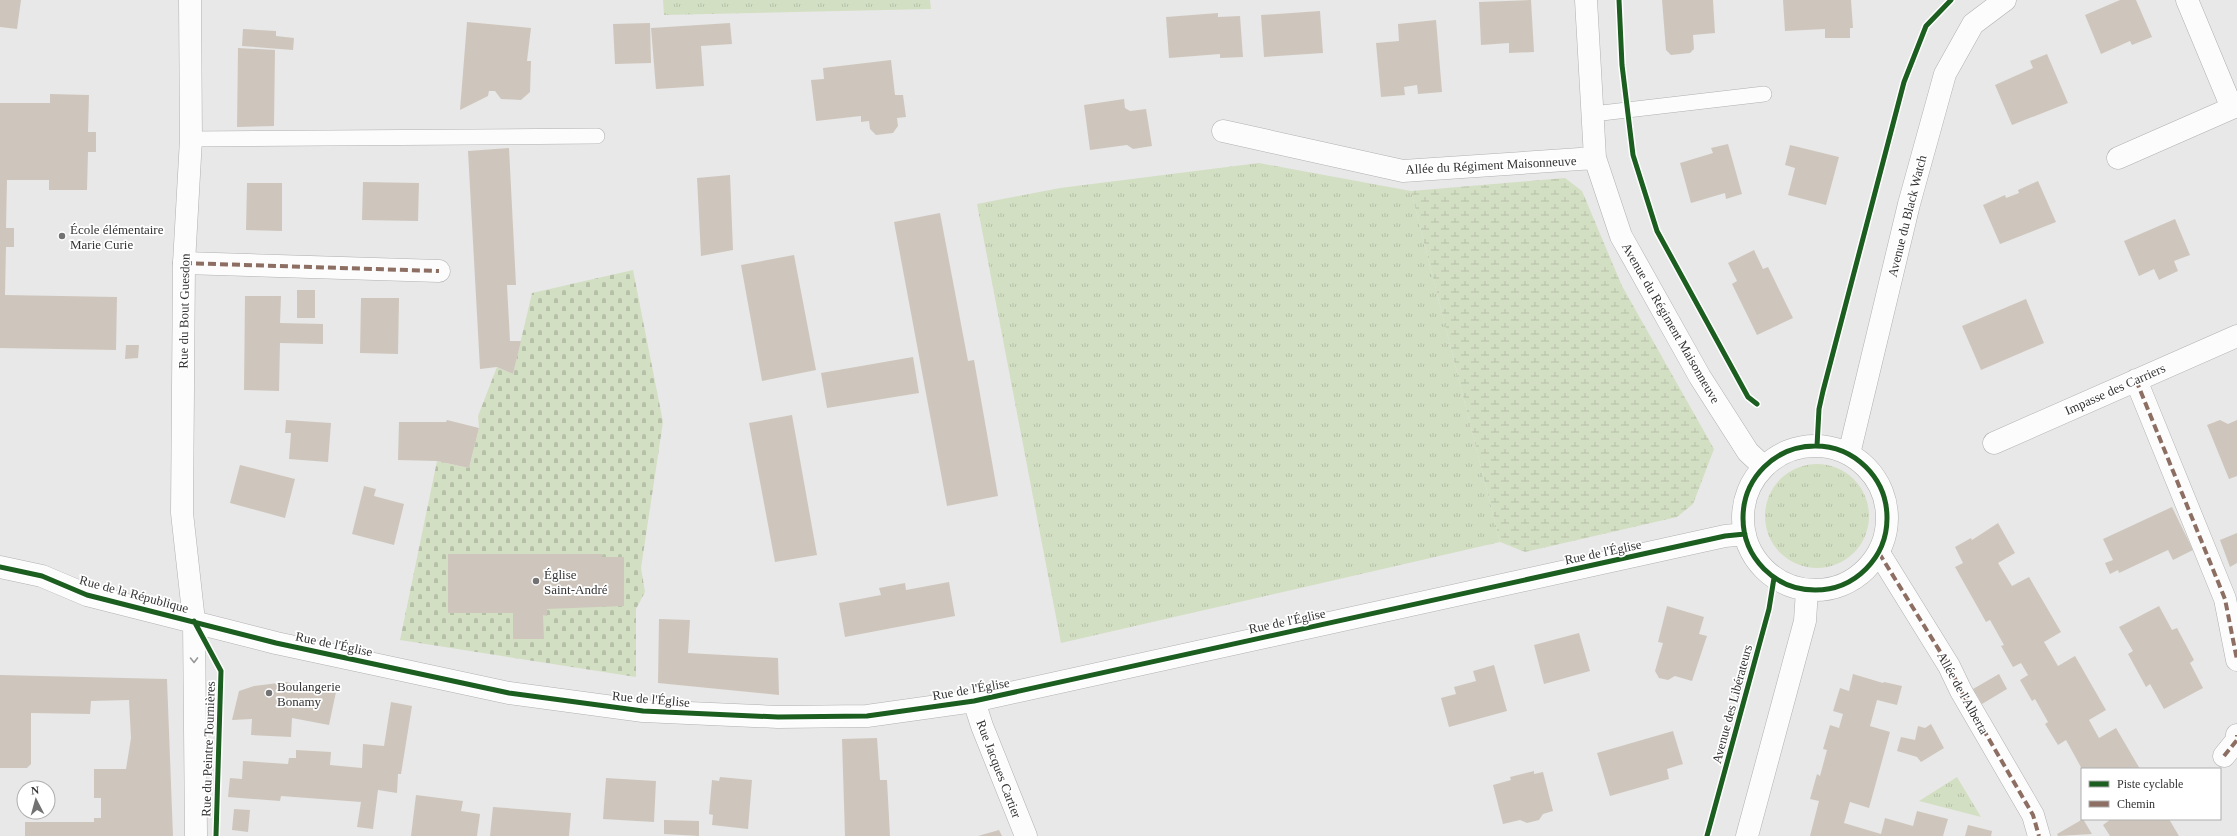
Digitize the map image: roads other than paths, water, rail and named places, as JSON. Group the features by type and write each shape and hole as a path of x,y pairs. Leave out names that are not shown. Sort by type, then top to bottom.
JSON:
{"street":[{"name":"Rue du Bout Guesdon","path":"190,0 191,139 184,263 182,513 194,621"},
{"name":"Avenue du Régiment Maisonneuve","path":"1586,0 1595,158 1621,236 1636,266 1700,377 1748,452 1764,467"},
{"name":"Avenue du Black Watch","path":"1849,454 1909,204 1945,74 1974,24 2005,0"},
{"path":"2118,158 2232,108 2187,0"},
{"name":"Allée du Régiment Maisonneuve","path":"1223,131 1403,171 1595,158"},
{"path":"184,263 439,271"},
{"name":"Impasse des Carriers","path":"1994,443 2237,336"},
{"path":"2136,380 2225,599 2237,660"},
{"path":"1816,446 1849,454 1867,468 1880,486 1887,508 1887,531 1879,553 1861,574 1836,588 1807,590 1774,578 1755,559 1745,534 1744,510 1750,487 1764,467 1780,456 1798,448 1816,446"},
{"name":"Rue de l'Église","path":"194,621 276,643 509,693 643,711 778,717 867,716 974,701 1725,536 1745,534"},
{"name":"Allée de l'Alberta","path":"1879,553 1949,666 1961,691 2033,815 2039,836"},
{"name":"Rue de la République","path":"0,567 42,576 87,595 194,621"},
{"path":"1746,836 1805,621 1807,590"},
{"name":"Rue du Peintre Tournières","path":"194,621 196,836"},
{"name":"Rue Jacques Cartier","path":"974,701 982,726 1026,836"},
{"path":"2224,756 2237,740 2237,735"}],"lane":[{"path":"1593,114 1764,94"},
{"path":"191,139 598,136"}],"place":[{"name":"École élémentaire Marie Curie","path":"62,236"},
{"name":"Église Saint-André","path":"536,581"},
{"name":"Boulangerie Bonamy","path":"269,693"}]}
